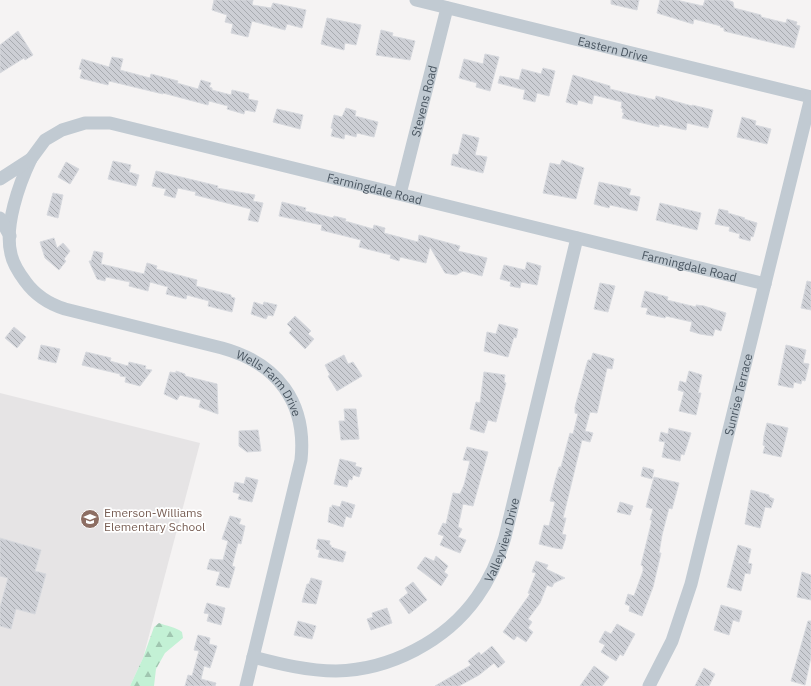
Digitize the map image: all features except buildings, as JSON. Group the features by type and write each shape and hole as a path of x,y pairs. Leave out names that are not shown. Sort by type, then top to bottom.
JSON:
{"street":[{"name":"Eastern Drive","path":"416,0 811,97"},
{"name":"Stevens Road","path":"400,194 447,8"},
{"name":"Sunrise Terrace","path":"649,686 672,641 687,597 811,97"},
{"name":"Farmingdale Road","path":"0,179 31,159 45,140 62,130 85,123 105,123 765,284"},
{"name":"Wells Farm Drive","path":"31,159 16,199 10,236 11,255 18,270 31,289 46,301 69,311 239,353 257,362 270,372 290,396 296,408 301,428 301,460 246,686"},
{"name":"Wells Farm Drive","path":"0,218 10,236"},
{"name":"Valleyview Drive","path":"253,657 298,668 323,670 350,670 378,665 406,654 434,638 458,619 476,599 494,568 505,537 577,238"}],"shaded area":[{"name":"Emerson-Williams Elementary School","path":"0,393 200,443 143,658 130,686 0,686"}],"green space":[{"path":"159,623 180,630 183,638 165,653 156,669 154,686 130,686 143,658 154,627"}],"place":[{"name":"Emerson-Williams Elementary School","path":"90,519"}]}
